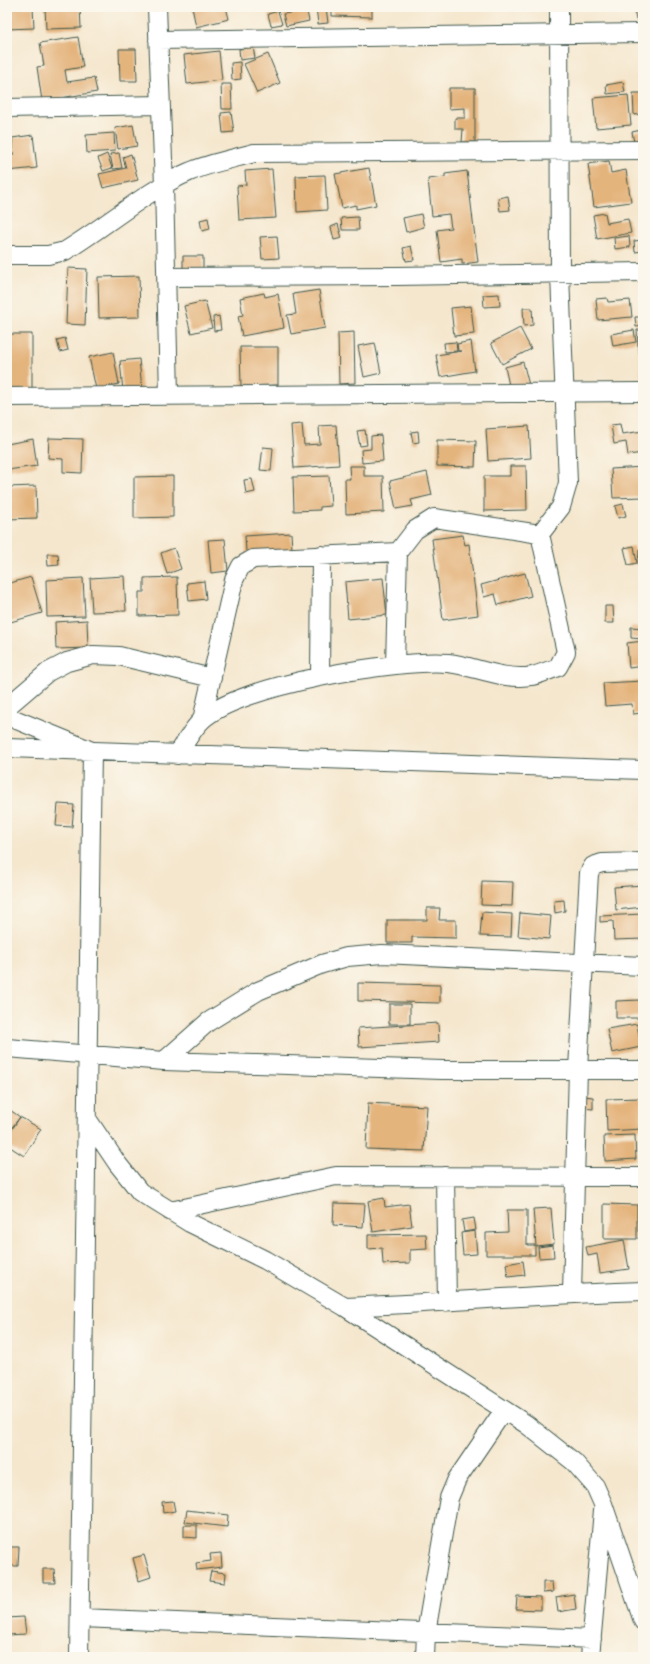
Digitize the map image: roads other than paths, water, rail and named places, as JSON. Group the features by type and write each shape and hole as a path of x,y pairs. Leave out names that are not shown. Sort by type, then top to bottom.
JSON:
{"street":[{"path":"157,7 164,185 169,395"},
{"path":"540,534 561,507 568,483 563,393 560,274 559,7"},
{"path":"158,40 643,33"},
{"path":"7,108 160,105"},
{"path":"7,255 48,255 65,251 164,185 189,172 221,161 254,154 643,150"},
{"path":"166,277 643,272"},
{"path":"7,397 643,392"},
{"path":"395,664 398,552 415,530 434,518 540,534"},
{"path":"202,720 226,705 251,696 320,677 395,664 448,663 507,675 531,676 558,668 566,652 540,534"},
{"path":"177,755 202,720 234,580 241,566 253,559 398,552"},
{"path":"320,677 321,556"},
{"path":"7,706 48,672 67,662 94,655 119,656 212,678"},
{"path":"7,716 92,751"},
{"path":"7,748 643,770"},
{"path":"79,1657 81,1618 92,751"},
{"path":"572,1293 578,1069 589,873 593,866 602,862 643,862"},
{"path":"164,1061 208,1022 258,991 322,964 347,957 382,954 643,966"},
{"path":"7,1048 164,1061 442,1070 643,1070"},
{"path":"88,1120 117,1163 140,1192 170,1211 220,1239 264,1260 345,1307 504,1410 574,1462 595,1486 603,1504 643,1621"},
{"path":"170,1211 336,1176 643,1177"},
{"path":"445,1176 446,1302"},
{"path":"345,1307 446,1302 572,1293 643,1291"},
{"path":"425,1657 426,1632 450,1498 457,1479 504,1410"},
{"path":"81,1618 426,1632 591,1648 603,1504"}]}
